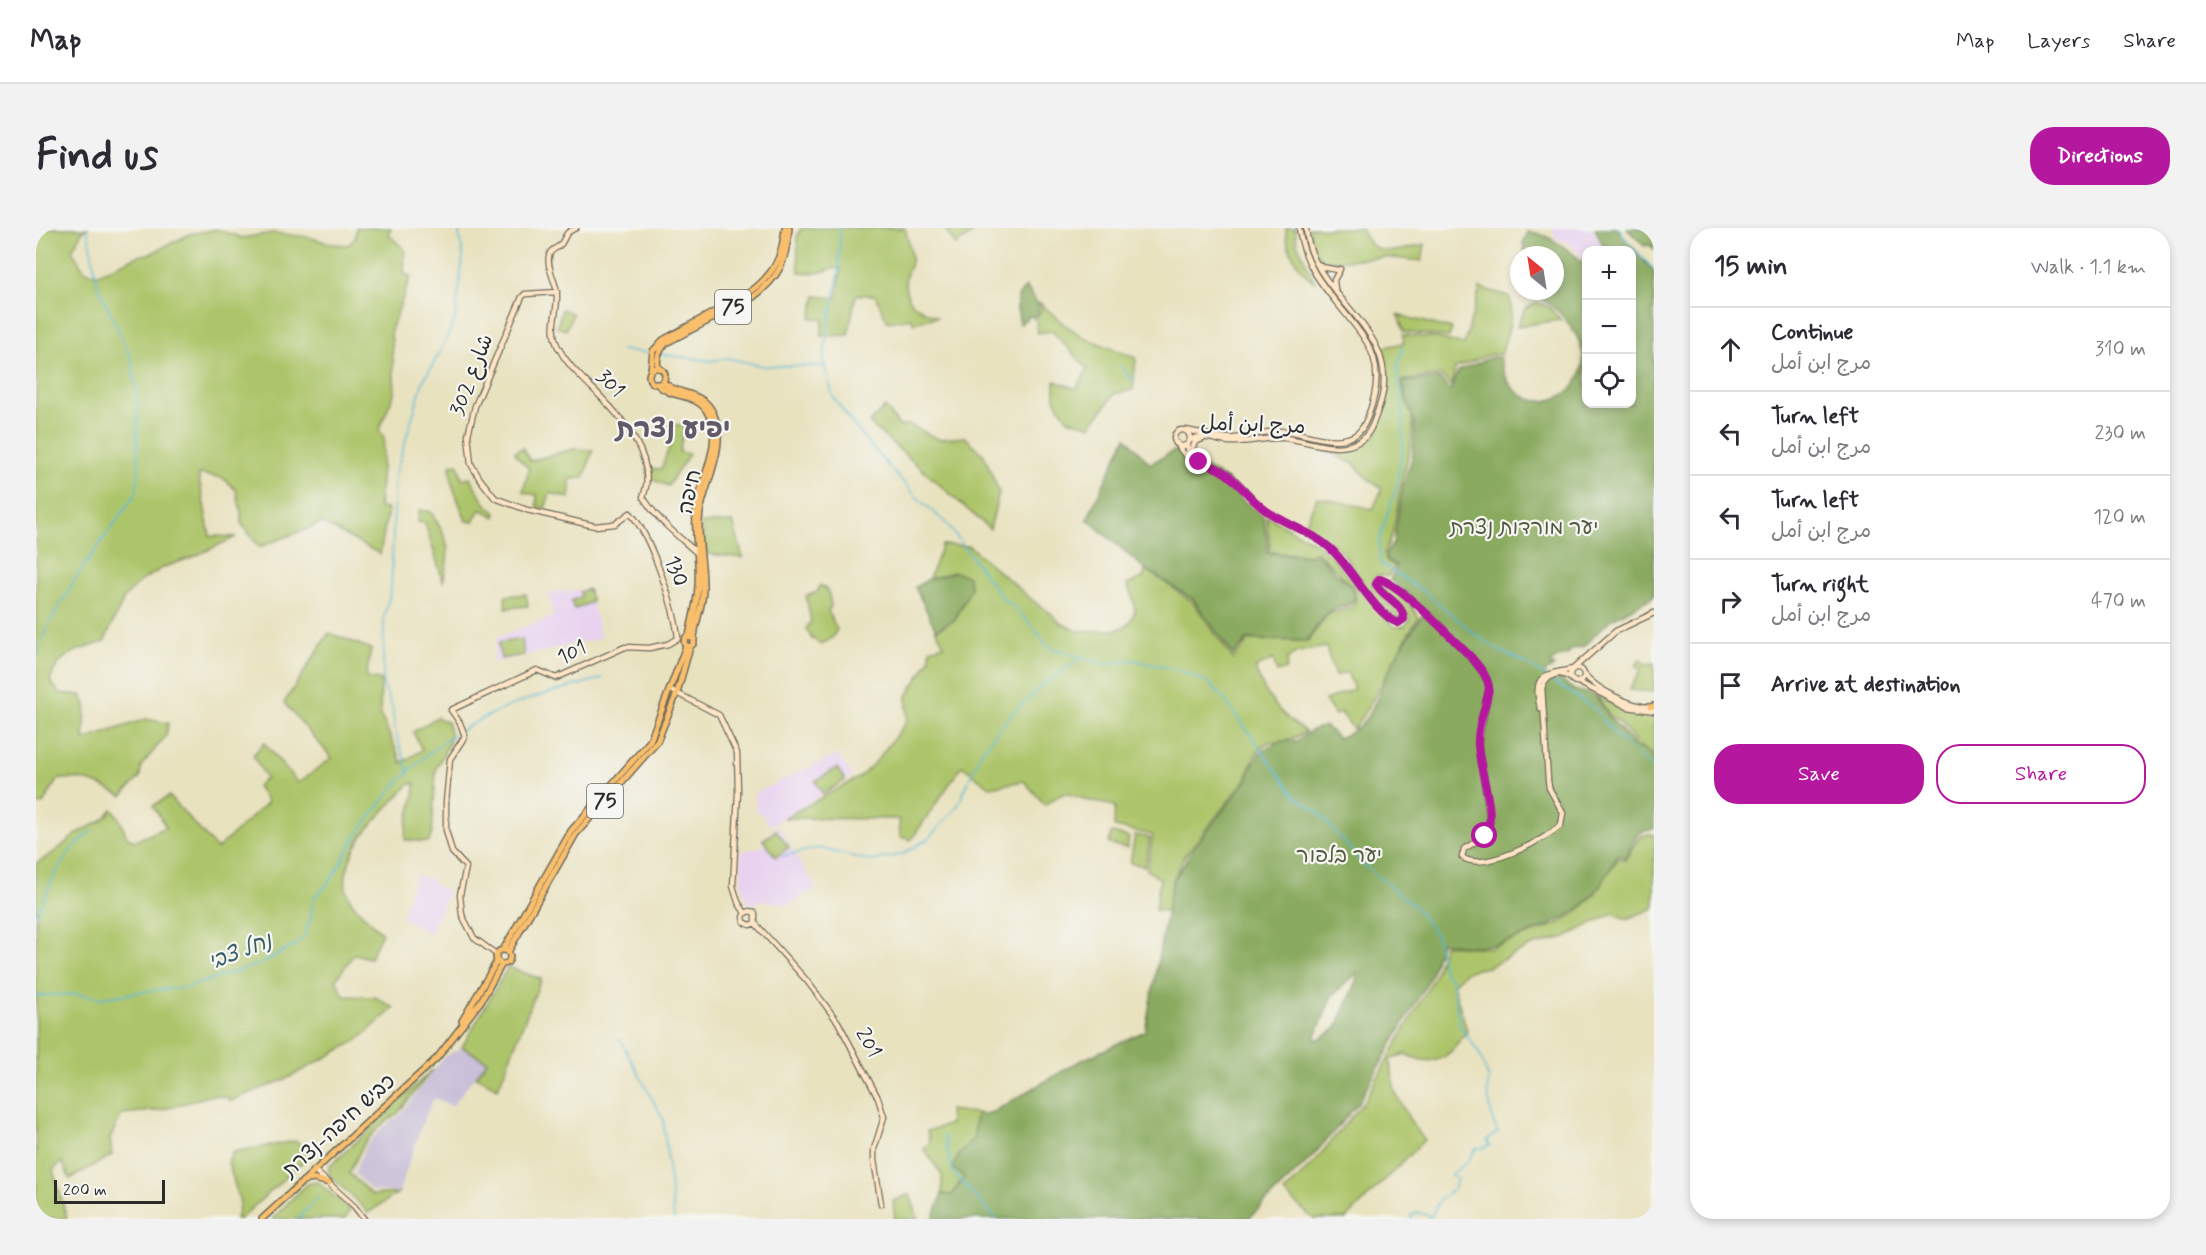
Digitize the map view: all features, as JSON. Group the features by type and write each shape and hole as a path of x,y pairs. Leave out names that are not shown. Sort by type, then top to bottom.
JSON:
{"highway":[{"path":"651,370 658,368 664,376 661,384 650,378 653,351 663,340 750,294 761,284 772,272 783,251 784,228"},
{"name":"75","path":"658,368 659,353 666,343 752,298 764,288 776,275 787,252 789,228"},
{"name":"חיפה","path":"661,384 663,390 697,402 707,411 713,439 696,510 698,586 687,641"},
{"name":"חיפה","path":"661,384 698,397 705,402 711,408 718,430 715,458 700,519 702,606 687,641"},
{"name":"75","path":"500,962 509,960 506,951 571,831 650,741 674,691 687,641"},
{"path":"500,962 496,954 506,951"},
{"name":"כביש חיפה-נצרת","path":"262,1219 437,1058 481,1001 500,962"},
{"path":"302,1182 314,1179 329,1183"}],"street":[{"name":"301","path":"576,228 564,235 561,243 551,251 549,256 557,292 552,326 558,347 569,364 601,396 634,439 644,460 646,483 643,496 650,509 697,553"},
{"name":"مرج ابن أمل","path":"1185,430 1226,438 1276,431 1338,440 1349,438 1362,430 1376,392 1377,375 1373,354 1365,340 1312,271 1305,255 1299,228"},
{"name":"مرج ابن أمل","path":"1198,460 1188,453 1186,447 1189,441 1198,437 1233,442 1285,438 1338,447 1351,445 1364,438 1372,426 1381,402 1384,383 1380,351 1370,333 1336,294 1316,262 1306,228"},
{"path":"1316,262 1322,267 1339,269 1334,280 1336,294"},
{"name":"شارع 302","path":"557,292 525,294 514,312 473,413 468,435 471,464 495,498 527,510 595,526 615,524 630,513"},
{"path":"1185,430 1189,434 1189,441 1181,446 1174,439 1176,433 1185,430"},
{"path":"1198,460 1193,453 1194,445 1198,440 1208,438"},
{"name":"مرج ابن أمل","path":"1177,443 1184,456 1226,472 1264,509 1283,522 1324,543 1341,560 1382,611 1398,623 1404,619 1403,612 1381,591 1377,580 1393,586 1472,658 1485,675 1488,680 1488,693 1478,745 1489,813 1489,827 1485,836 1464,849 1462,857 1466,860 1479,862 1494,859 1544,837 1561,825 1563,813 1549,788 1542,688 1544,682 1555,674 1563,674 1570,678"},
{"name":"130","path":"630,513 637,522 660,572 675,620 687,641"},
{"path":"1653,708 1628,707 1570,678 1570,672 1616,631 1654,613"},
{"name":"101","path":"496,954 482,945 466,927 460,895 466,867 455,857 447,837 446,801 450,759 465,736 451,710 537,670 556,678 625,647 649,648 687,641"},
{"path":"1578,682 1582,679 1585,664 1591,654"},
{"name":"مرج ابن أمل","path":"1543,719 1538,696 1539,683 1551,672 1574,669"},
{"path":"1574,669 1580,669 1591,681 1628,702 1653,708"},
{"path":"674,691 719,715 737,753 738,793 734,886 738,902 745,913 744,922 750,925 755,923 755,914 750,911 745,913"},
{"name":"201","path":"755,923 807,981 838,1022 878,1098 884,1116 874,1149 874,1160 881,1204"},
{"path":"314,1170 354,1206 364,1219"}],"shaded area":[{"path":"1553,228 1593,228 1601,246 1582,246 1582,257 1568,242 1556,240"},
{"path":"589,589 601,638 493,663 497,637 553,617 549,593"},
{"path":"837,755 853,776 769,826 761,813 756,812 755,793"},
{"path":"778,826 816,888 788,905 762,900 752,905 748,903 741,883 740,852 765,846 761,840"},
{"path":"416,875 426,879 430,877 435,885 448,891 431,933 401,917"},
{"path":"462,1047 487,1061 452,1106 434,1098 423,1121 399,1192 372,1191 354,1173 365,1147 383,1127 399,1116 444,1057"}],"green space":[{"path":"36,228 88,228 82,232 72,251 84,270 96,275 138,256 152,253 190,234 216,229 242,238 272,233 347,245 355,239 356,228 391,228 389,235 405,250 404,274 411,276 391,330 395,391 379,430 384,438 379,508 388,509 380,554 322,523 259,547 241,523 236,490 223,478 198,474 210,536 236,537 193,557 164,567 141,581 124,598 104,642 78,650 64,658 50,680 59,693 81,695 86,704 84,740 146,719 168,723 166,736 141,766 140,777 122,796 91,782 74,778 57,780 43,804 36,805"},
{"path":"801,228 905,228 911,258 906,276 906,292 917,307 937,317 913,323 912,318 888,322 875,295 856,295 848,335 821,336 823,319 811,318 816,296 837,298 841,268 818,273 799,272 797,237"},
{"path":"944,228 980,228 956,245"},
{"path":"1286,228 1295,228 1297,243 1315,282 1304,272 1290,251"},
{"path":"1309,228 1361,228 1372,245 1388,251 1425,244 1422,261 1384,257 1323,262 1312,246"},
{"name":"יער בלפור","path":"1595,228 1617,228 1632,246 1603,246"},
{"path":"1627,228 1654,228 1654,249 1649,245 1644,246"},
{"name":"יער בלפור","path":"1528,232 1535,232 1562,246 1524,246 1523,243"},
{"name":"יער בלפור","path":"1564,247 1582,262 1582,350 1564,317 1544,300 1564,300"},
{"name":"יער בלפור","path":"1636,251 1654,273 1654,596 1609,621 1583,647 1572,649 1567,655 1550,663 1554,666 1546,672 1544,677 1559,676 1574,690 1592,694 1637,748 1654,758 1654,829 1638,833 1625,858 1618,855 1603,881 1584,904 1554,923 1526,935 1492,945 1466,946 1441,942 1430,977 1358,1103 1312,1157 1248,1219 933,1219 942,1194 952,1195 964,1177 952,1168 959,1155 974,1138 976,1113 993,1112 1078,1062 1145,1031 1172,883 1192,850 1248,779 1254,762 1264,749 1278,742 1296,742 1312,730 1325,726 1338,738 1359,726 1374,706 1394,660 1424,612 1408,594 1390,580 1397,566 1386,559 1386,554 1393,544 1403,486 1412,459 1414,440 1415,424 1403,382 1439,378 1451,390 1458,371 1492,357 1500,358 1509,383 1524,396 1541,401 1558,397 1573,387 1582,371 1582,408 1636,408","holes":["1357,973 1357,981 1336,1029 1317,1040 1315,1038 1332,996"]},
{"path":"1026,287 1039,305 1038,312 1034,319 1031,315 1020,324 1017,299"},
{"path":"1480,288 1509,296 1511,318 1501,355 1491,354 1455,368 1452,386 1440,375 1402,381 1413,426 1393,529 1384,553 1386,561 1395,566 1388,576 1376,575 1372,585 1399,616 1397,619 1373,597 1346,557 1331,542 1303,529 1317,497 1373,509 1382,489 1368,479 1354,464 1328,452 1356,448 1376,435 1390,388 1380,348 1404,343 1403,335 1438,338 1464,345"},
{"path":"1039,302 1065,325 1085,338 1136,358 1133,390 1114,394 1091,426 1067,419 1055,399 1055,381 1076,389 1088,369 1052,331 1038,333 1036,321 1042,307"},
{"path":"1536,302 1549,307 1561,320 1517,326 1525,309"},
{"path":"562,309 573,314 566,330 557,327"},
{"path":"1398,315 1452,329 1449,337 1404,332"},
{"path":"885,407 900,427 908,424 938,439 965,437 984,455 999,492 990,529 869,423"},
{"path":"670,424 685,426 679,452 689,454 668,486 649,478 647,468 661,469 672,440 667,428"},
{"path":"1126,437 1150,464 1175,450 1228,480 1240,498 1263,516 1268,543 1267,553 1310,556 1317,553 1352,588 1355,598 1351,604 1329,611 1306,641 1248,639 1233,655 1193,599 1145,569 1087,519"},
{"path":"523,448 530,461 573,449 593,450 584,478 570,479 570,498 550,493 545,509 537,507 537,495 523,492 529,469 515,451"},
{"path":"458,464 462,479 470,477 483,501 496,513 495,517 480,509 473,522 466,521 452,484 450,465"},
{"path":"419,510 431,512 445,538 448,552 443,581 425,523 418,522"},
{"path":"1266,516 1314,542 1330,554 1394,627 1405,626 1410,616 1384,590 1384,584 1404,598 1418,618 1371,702 1353,729 1341,712 1335,715 1325,700 1354,689 1347,672 1335,676 1326,647 1297,652 1288,658 1286,669 1277,672 1273,659 1255,668 1274,704 1288,719 1306,732 1279,742 1269,742 1257,753 1246,779 1183,858 1172,883 1169,911 1155,910 1160,879 1147,870 1153,835 1114,827 1115,806 1067,794 1045,805 1024,781 990,787 962,766 911,840 900,837 899,819 784,818 860,777 878,759 907,721 907,696 930,659 930,649 944,645 936,630 955,620 971,588 955,572 929,579 942,545 969,546 1059,622 1077,631 1114,630 1130,622 1135,611 1133,598 1127,585 1144,577 1145,569 1193,602 1233,659 1249,640 1308,641 1328,614 1353,607 1356,599 1353,587 1316,551 1310,555 1269,552"},
{"path":"733,522 743,558 708,554 705,551 702,523"},
{"path":"955,572 968,576 971,588 954,620 936,630 915,587 929,579"},
{"path":"820,585 828,591 831,606 828,611 837,630 831,639 821,644 812,639 806,629 811,621 806,596 817,592"},
{"path":"588,589 592,602 574,609 571,601 581,597 580,592"},
{"path":"526,594 528,606 506,608 505,596"},
{"path":"329,633 371,649 366,678 381,680 380,714 402,763 422,750 413,732 437,717 447,722 450,732 450,741 436,769 432,833 429,842 405,840 415,783 408,785 364,834 352,855 347,872 348,895 359,910 382,933 370,958 354,954 336,979 344,996 375,997 394,1008 358,1040 288,1078 230,1101 227,1097 212,1095 161,1110 122,1114 110,1138 112,1155 70,1179 62,1162 53,1170 67,1218 36,1219 36,863 78,833 101,821 112,809 118,816 127,837 135,841 166,827 153,806 169,796 217,849 268,802 257,786 266,778 253,755 264,743 298,783 332,758 284,703"},
{"path":"522,639 524,655 501,659 498,643"},
{"path":"1641,658 1645,664 1654,663 1654,692 1629,690 1641,670 1636,666"},
{"path":"1596,695 1613,705 1654,714 1654,756 1638,745 1619,722 1610,716"},
{"path":"837,768 845,780 823,794 815,781"},
{"path":"776,830 789,847 776,857 763,840"},
{"path":"1111,833 1129,837 1127,848 1109,844"},
{"path":"1654,834 1654,908 1626,919 1613,913 1565,937 1529,947 1488,967 1467,971 1453,984 1467,1031 1454,1048 1448,1054 1434,1060 1426,1061 1405,1054 1390,1060 1395,1092 1424,1140 1346,1219 1314,1219 1284,1193 1315,1161 1365,1100 1434,977 1444,945 1490,948 1558,924 1576,913 1594,895 1618,858 1625,860 1640,836"},
{"path":"1135,835 1150,838 1145,866 1130,863"},
{"path":"508,967 541,979 498,1088 476,1077 487,1061 462,1047"},
{"path":"432,1070 397,1114 380,1126 365,1142 349,1173 372,1195 398,1193 368,1213 329,1175 329,1167"},
{"path":"949,1110 976,1113 974,1138 959,1155 965,1177 952,1195 942,1194 942,1175 924,1149 930,1142 927,1131 950,1124"},
{"path":"296,1141 312,1153 240,1219 236,1219 240,1202 228,1162 233,1152"},
{"path":"318,1182 350,1210 345,1219 272,1219 307,1184"},
{"path":"910,1194 918,1219 895,1219 893,1201"}],"waterway":[{"path":"36,658 47,627 79,573 136,493 139,471 138,406 132,360 98,286 87,228"},
{"path":"409,773 395,731 392,707 383,684 384,617 391,590 395,476 423,381 455,320 463,256 458,228"},
{"path":"840,228 839,271 823,359 833,397 854,426 918,498 947,524 1003,599 1034,628 1048,647 1104,664 1133,660 1178,670 1209,683 1224,699 1296,797 1317,811 1364,865 1415,907 1436,936 1444,973 1452,979 1460,1026 1478,1051 1489,1079 1487,1091 1493,1122 1498,1132 1487,1140 1490,1145 1477,1148 1466,1163 1451,1175 1457,1178 1454,1189 1439,1200 1431,1217 1417,1212 1411,1216 1411,1219"},
{"path":"1619,228 1628,242 1654,270"},
{"path":"1403,346 1397,369 1403,409 1403,446 1396,489 1379,544 1380,563 1425,592 1476,635 1545,676"},
{"path":"621,350 650,353"},
{"path":"660,354 711,361 727,358 763,366 825,366"},
{"path":"1121,366 1134,381"},
{"path":"782,856 818,848 872,861 903,854 929,838 957,807 982,751 1008,718 1042,685 1082,658"},
{"name":"נחל צבי","path":"36,996 76,994 102,998 184,988 263,963 295,945 304,937 311,917 313,898 331,880 355,838 381,803 419,762 449,738 498,711 603,678"},
{"path":"1549,679 1595,709 1615,735 1654,769"},
{"path":"36,916 56,872 71,850 91,831"},
{"path":"620,1039 663,1119 674,1219"},
{"path":"944,1136 953,1172 996,1219"},
{"path":"298,1219 319,1196"}],"district":[{"name":"יפיע נצרת","path":"673,429"}],"route":[{"path":"1199,462 1226,472 1264,509 1283,522 1324,543 1350,570 1382,611 1398,623 1404,619 1403,612 1376,584 1379,579 1388,582 1409,599 1480,668 1488,680 1489,687 1478,737 1489,813 1489,827 1485,836"}],"park label":[{"name":"יער מורדות נצרת","path":"1524,528"}]}
